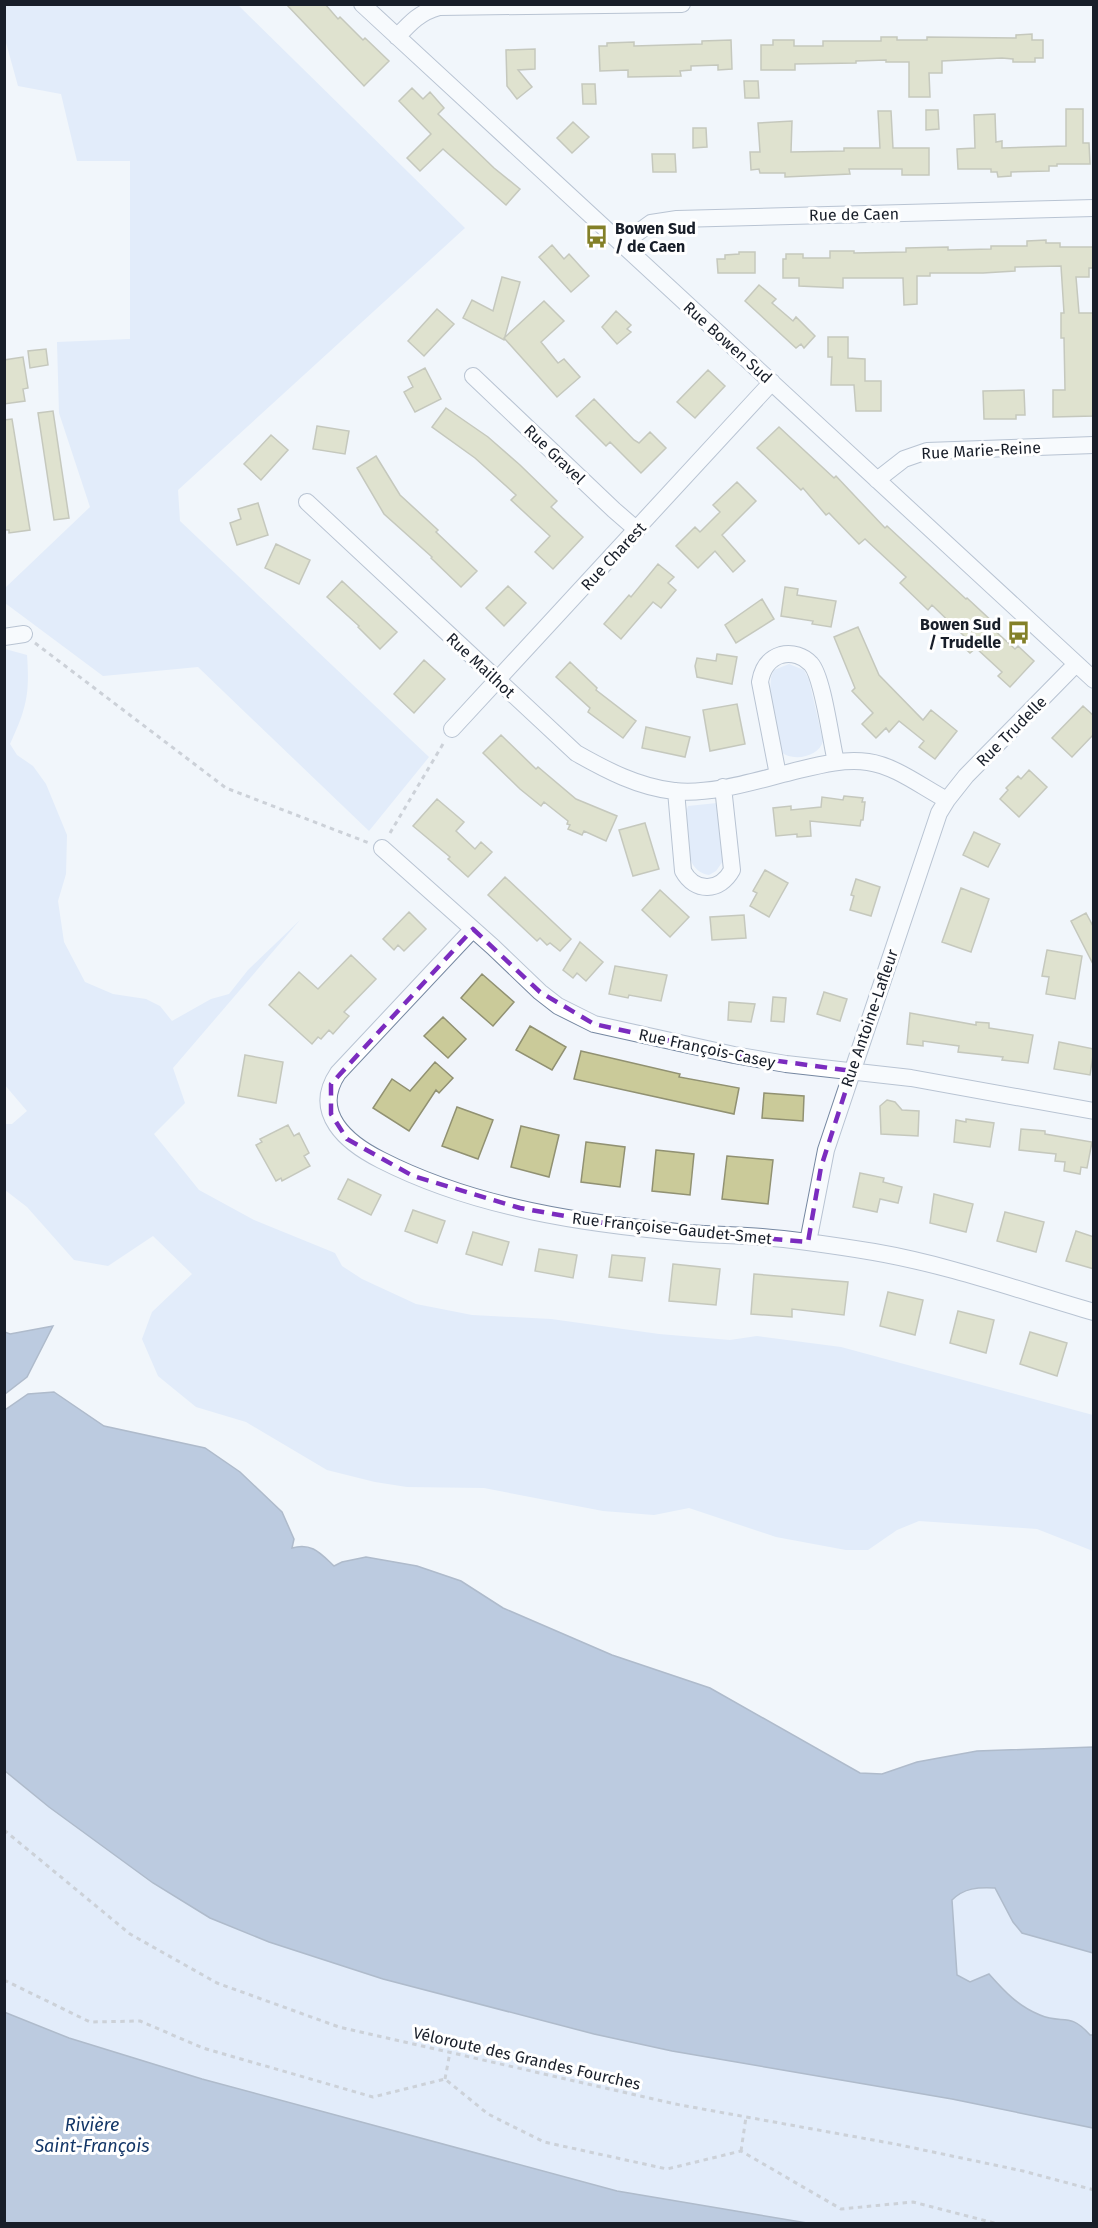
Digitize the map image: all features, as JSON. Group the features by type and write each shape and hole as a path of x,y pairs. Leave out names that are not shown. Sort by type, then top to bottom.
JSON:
{"street":[{"name":"Rue Bowen Sud","path":"362,4 1094,680"},
{"path":"397,37 426,10 439,7 682,4"},
{"name":"Rue de Caen","path":"622,244 651,223 677,219 1094,208"},
{"name":"Rue Gravel","path":"473,376 637,530"},
{"name":"Rue Charest","path":"452,729 772,382"},
{"name":"Rue Marie-Reine","path":"877,480 904,459 927,451 1094,445"},
{"name":"Rue Mailhot","path":"308,502 576,753 624,778 676,792 723,787 836,762 852,761 884,766 947,800"},
{"path":"4,637 24,634"},
{"path":"778,775 760,682 768,663 780,656 796,655 804,658 815,670 836,762"},
{"name":"Rue Trudelle","path":"947,800 966,776 1076,664"},
{"path":"676,792 683,871 699,886 713,887 721,884 732,870 723,787"},
{"name":"Rue Antoine-Lafleur","path":"808,1242 821,1167 933,829 947,800"},
{"name":"Rue François-Casey","path":"382,848 540,992 558,1006 594,1024 734,1055 786,1064 943,1083 1094,1111"},
{"name":"Rue Françoise-Gaudet-Smet","path":"473,929 345,1065 330,1084 328,1097 331,1114 347,1138 365,1152 413,1176 450,1190 520,1208 621,1226 808,1242 908,1258 1094,1312"}],"path":[{"path":"24,634 226,788 382,848 452,729"},
{"name":"Véloroute des Grandes Fourches","path":"4,1830 130,1934 217,1983 339,2027 675,2104 988,2164 1094,2190"},
{"path":"4,1980 90,2022 140,2020 203,2048 373,2097 445,2079"},
{"path":"445,2079 450,2052"},
{"path":"445,2079 488,2114 544,2142 667,2169 741,2151 841,2209 913,2202 998,2223"},
{"path":"741,2151 746,2117"}],"highlighted area":[{"path":"473,929 540,992 594,1024 734,1055 852,1071 821,1167 808,1242 621,1226 520,1208 413,1176 347,1139 331,1114 331,1084"}],"shaded area":[{"path":"4,5 238,5 465,228 178,490 180,521 429,757 369,831 198,667 103,676 5,603 5,588 90,507 59,413 57,342 130,339 130,161 77,161 61,94 18,86 5,39"},
{"path":"5,649 27,655 26,701 10,744 17,755 33,766 46,784 67,835 66,874 58,901 64,942 85,982 113,994 146,999 160,1006 172,1021 211,999 229,994 248,970 300,920 173,1068 185,1103 154,1134 199,1190 254,1220 335,1253 342,1266 362,1279 416,1304 472,1315 551,1319 659,1334 730,1340 757,1336 841,1347 1093,1415 1093,1551 1037,1529 919,1521 897,1530 868,1550 846,1550 776,1537 689,1508 654,1515 603,1511 484,1488 407,1487 375,1482 327,1470 246,1422 196,1407 158,1376 142,1339 152,1312 192,1274 153,1236 108,1266 74,1260 27,1207 5,1190 5,1124 12,1124 27,1111 4,1084"},
{"path":"789,664 804,670 809,680 823,741 816,751 799,757 792,757 781,752 770,692 774,670"},
{"path":"717,803 723,861 716,871 709,875 700,872 690,858 687,809 688,806"},
{"path":"4,1771 153,1883 210,1918 269,1942 383,1979 594,2034 672,2051 952,2099 1093,2128 1093,2223 807,2223 617,2191 202,2079 69,2038 5,2012"},
{"path":"995,1888 1013,1922 1022,1933 1093,1953 1093,2035 1077,2023 1048,2018 1025,2007 989,1974 970,1982 957,1975 952,1900 961,1891"}],"water":[{"path":"53,1326 27,1377 5,1394 5,1332 10,1334"},
{"path":"54,1392 104,1426 205,1448 240,1472 282,1512 294,1539 292,1548 311,1548 334,1566 366,1557 417,1566 461,1581 503,1608 612,1655 710,1688 860,1773 882,1774 917,1762 977,1751 1093,1747 1093,1953 1022,1933 1013,1922 995,1888 972,1889 952,1900 957,1975 970,1982 989,1974 1018,2003 1048,2018 1077,2023 1093,2035 1093,2128 952,2099 672,2051 594,2034 383,1979 269,1942 210,1918 153,1883 49,1807 5,1771 5,1410 28,1394"},
{"name":"Rivière Saint-François","path":"4,2012 69,2038 202,2079 617,2191 807,2223 5,2223"}],"building":[{"path":"286,4 325,4 338,19 340,17 389,61 364,86"},
{"path":"1032,34 1032,40 1043,40 1043,58 1035,58 1035,62 1013,62 1013,59 1002,58 942,61 942,73 929,73 930,97 909,97 909,62 886,62 886,60 795,64 795,70 761,70 761,45 773,45 773,40 794,40 794,46 823,46 823,41 881,41 881,37 897,37 897,40 927,40 927,37 1016,38 1016,35"},
{"path":"731,40 732,69 718,70 718,65 691,66 691,70 680,71 681,76 628,77 628,70 600,71 599,46 607,46 607,43 634,42 634,46 702,44 702,41"},
{"path":"535,49 535,69 518,70 532,87 517,99 507,86 506,50"},
{"path":"744,81 758,81 759,98 745,98"},
{"path":"582,84 595,84 596,104 583,104"},
{"path":"412,88 423,99 430,92 444,108 438,114 494,168 520,189 506,205 443,149 420,171 407,158 431,134 399,101"},
{"path":"1066,109 1083,109 1083,143 1089,143 1090,164 1057,164 1057,166 1049,166 1049,171 1011,172 1011,176 998,177 997,172 991,172 991,169 958,169 957,149 975,148 974,115 995,114 996,142 1002,141 1002,148 1066,146"},
{"path":"926,110 938,110 939,129 926,130"},
{"path":"878,111 891,111 893,148 929,148 929,175 902,175 902,169 849,169 850,174 785,177 785,173 760,173 759,169 751,170 750,152 760,152 758,123 792,121 791,152 880,148"},
{"path":"573,122 589,137 572,153 557,138"},
{"path":"693,128 706,128 707,147 693,148"},
{"path":"652,154 675,154 676,172 653,172"},
{"path":"1046,240 1046,243 1060,243 1060,247 1093,247 1093,268 1089,268 1089,277 1076,277 1079,313 1094,313 1094,416 1053,417 1053,390 1065,390 1064,338 1061,338 1061,313 1064,313 1061,266 1015,267 1015,271 930,273 930,276 917,276 917,304 904,305 903,278 843,278 843,288 799,286 799,278 783,278 783,259 786,259 786,254 803,254 803,258 830,258 830,251 906,252 906,248 948,247 948,250 991,249 991,246 1027,246 1027,241"},
{"path":"552,245 564,259 569,254 589,276 571,292 539,257"},
{"path":"739,252 755,252 755,273 718,273 717,259 725,259 725,255 739,254"},
{"path":"502,277 520,282 504,340 463,318 472,300 493,311"},
{"path":"759,285 776,299 772,303 793,321 796,317 815,336 804,348 801,344 796,348 745,301"},
{"path":"544,301 564,321 541,342 558,363 564,359 580,377 557,397 504,338"},
{"path":"437,309 454,324 424,356 408,341"},
{"path":"616,311 631,325 627,329 631,332 617,344 602,327"},
{"path":"828,337 848,337 848,358 865,359 865,381 881,381 881,411 856,411 854,385 831,385 832,357 828,357"},
{"path":"46,349 48,365 30,368 28,351"},
{"path":"23,357 28,388 23,389 25,401 4,404 4,360"},
{"path":"425,368 441,399 415,412 404,392 413,387 408,377"},
{"path":"708,370 725,386 695,418 677,402"},
{"path":"1024,390 1025,415 1016,415 1016,419 984,419 983,391"},
{"path":"594,399 634,440 639,443 650,432 666,448 641,473 610,442 606,446 576,416"},
{"path":"446,408 488,437 520,465 557,501 551,507 583,537 553,569 535,552 550,536 511,500 516,495 475,458 432,427"},
{"path":"53,411 69,518 54,520 38,413"},
{"path":"12,419 30,530 9,533 9,530 4,530 4,420"},
{"path":"317,426 349,431 345,454 313,449"},
{"path":"779,427 834,478 836,476 885,528 887,526 997,626 993,629 1015,649 1018,646 1034,661 1010,687 998,676 1002,672 976,648 970,653 958,642 964,636 932,605 928,610 900,583 906,577 865,539 859,544 829,513 826,515 803,488 801,490 757,448"},
{"path":"271,435 288,450 261,480 244,464"},
{"path":"376,456 400,495 477,571 461,587 432,557 384,514 357,468"},
{"path":"737,482 756,501 722,535 745,561 733,572 715,551 698,568 676,546 695,527 700,532 720,512 713,505"},
{"path":"258,503 268,535 237,545 230,523 241,519 238,509"},
{"path":"276,544 310,560 299,584 265,568"},
{"path":"658,564 674,577 668,583 676,590 661,608 653,602 621,639 604,624 629,595 631,597"},
{"path":"342,581 397,632 380,649 327,597"},
{"path":"508,586 526,603 504,626 486,608"},
{"path":"785,587 798,589 797,595 836,601 831,627 812,624 813,621 781,616"},
{"path":"762,599 774,619 736,643 725,625"},
{"path":"858,627 879,675 923,720 931,710 957,731 935,759 919,747 924,741 899,721 889,732 886,728 876,738 862,724 873,713 852,691 855,688 834,637"},
{"path":"717,654 737,657 732,684 697,677 695,666 697,658 716,661"},
{"path":"424,660 445,679 414,713 394,694"},
{"path":"570,662 597,688 596,690 636,721 623,738 588,712 590,708 556,677"},
{"path":"737,704 745,744 710,751 703,710"},
{"path":"1083,706 1094,716 1094,734 1072,757 1052,738"},
{"path":"646,727 690,737 685,757 642,748"},
{"path":"501,735 536,769 538,767 576,799 617,816 606,841 584,831 582,835 568,829 570,825 567,824 568,821 544,802 541,806 483,753"},
{"path":"1029,770 1047,787 1019,817 1000,799 1008,790 1006,788 1018,776 1021,779"},
{"path":"844,796 863,798 862,802 865,802 860,826 810,821 811,836 797,837 797,834 776,836 773,808 791,806 791,810 821,807 822,797 843,800"},
{"path":"437,799 464,822 456,831 475,849 481,842 492,852 468,877 448,859 450,857 413,826"},
{"path":"645,823 659,869 633,876 619,830"},
{"path":"974,832 1000,844 988,867 963,855"},
{"path":"765,870 788,883 769,917 750,906 757,893 753,891"},
{"path":"505,877 571,939 560,951 550,943 547,945 540,938 537,941 488,895"},
{"path":"856,879 880,887 871,916 850,910 854,896 851,895"},
{"path":"961,888 989,899 971,952 942,942"},
{"path":"660,890 689,917 670,937 642,910"},
{"path":"409,912 426,929 404,951 398,945 394,950 383,939"},
{"path":"1086,913 1094,928 1094,966 1071,921"},
{"path":"744,915 746,938 712,940 710,917"},
{"path":"580,942 603,962 586,981 577,973 573,978 563,970"},
{"path":"1047,950 1082,956 1075,999 1046,994 1049,977 1042,976"},
{"path":"351,955 376,979 344,1012 349,1016 333,1034 329,1030 321,1039 318,1037 312,1044 269,1005 299,972 318,989"},
{"path":"615,966 667,975 661,1001 609,994"},
{"path":"482,974 514,1002 493,1026 461,998"},
{"path":"824,992 847,999 840,1021 817,1014"},
{"path":"773,997 786,998 784,1022 771,1021"},
{"path":"729,1002 755,1004 751,1022 728,1020"},
{"path":"910,1013 976,1025 976,1022 989,1023 989,1028 1033,1035 1028,1063 1002,1060 1003,1057 958,1052 959,1046 923,1041 923,1046 907,1044"},
{"path":"443,1017 466,1039 448,1058 424,1036"},
{"path":"530,1026 566,1047 552,1070 516,1050"},
{"path":"1059,1042 1094,1049 1090,1075 1054,1069"},
{"path":"581,1051 680,1074 679,1077 739,1088 734,1114 574,1079"},
{"path":"245,1055 283,1062 276,1103 238,1096"},
{"path":"435,1062 453,1078 439,1093 436,1090 409,1131 373,1108 392,1079 410,1091"},
{"path":"764,1093 804,1096 803,1121 762,1118"},
{"path":"887,1100 895,1102 902,1110 919,1111 918,1136 881,1134 880,1106"},
{"path":"457,1107 493,1120 478,1159 442,1146"},
{"path":"966,1119 994,1123 990,1147 954,1142 956,1120 966,1122"},
{"path":"288,1125 294,1136 299,1133 309,1153 304,1156 310,1166 282,1181 281,1178 276,1181 256,1145 262,1142 260,1139"},
{"path":"521,1126 559,1135 549,1177 511,1167"},
{"path":"1021,1129 1045,1131 1045,1134 1092,1142 1087,1168 1081,1167 1080,1174 1064,1171 1065,1162 1055,1161 1056,1154 1019,1150"},
{"path":"586,1142 625,1147 620,1187 581,1182"},
{"path":"656,1150 694,1154 690,1195 652,1191"},
{"path":"727,1156 773,1160 768,1204 722,1199"},
{"path":"860,1173 884,1178 883,1182 902,1187 898,1203 880,1199 877,1212 853,1207"},
{"path":"348,1179 381,1195 371,1215 338,1199"},
{"path":"934,1194 973,1204 966,1232 930,1223"},
{"path":"413,1210 445,1221 437,1243 405,1231"},
{"path":"1005,1212 1044,1222 1036,1252 997,1241"},
{"path":"1076,1231 1094,1237 1094,1269 1066,1261"},
{"path":"473,1232 509,1242 502,1265 466,1254"},
{"path":"539,1249 577,1255 573,1278 535,1271"},
{"path":"612,1255 645,1258 642,1281 609,1277"},
{"path":"673,1264 720,1269 716,1305 669,1301"},
{"path":"754,1274 848,1282 844,1315 792,1309 792,1317 751,1314"},
{"path":"888,1292 923,1300 915,1335 880,1326"},
{"path":"958,1311 994,1320 986,1353 950,1343"},
{"path":"1030,1332 1067,1343 1057,1376 1020,1364"}],"place":[{"name":"Bowen Sud / de Caen","path":"597,237"},
{"name":"Bowen Sud / Trudelle","path":"1019,633"}]}
